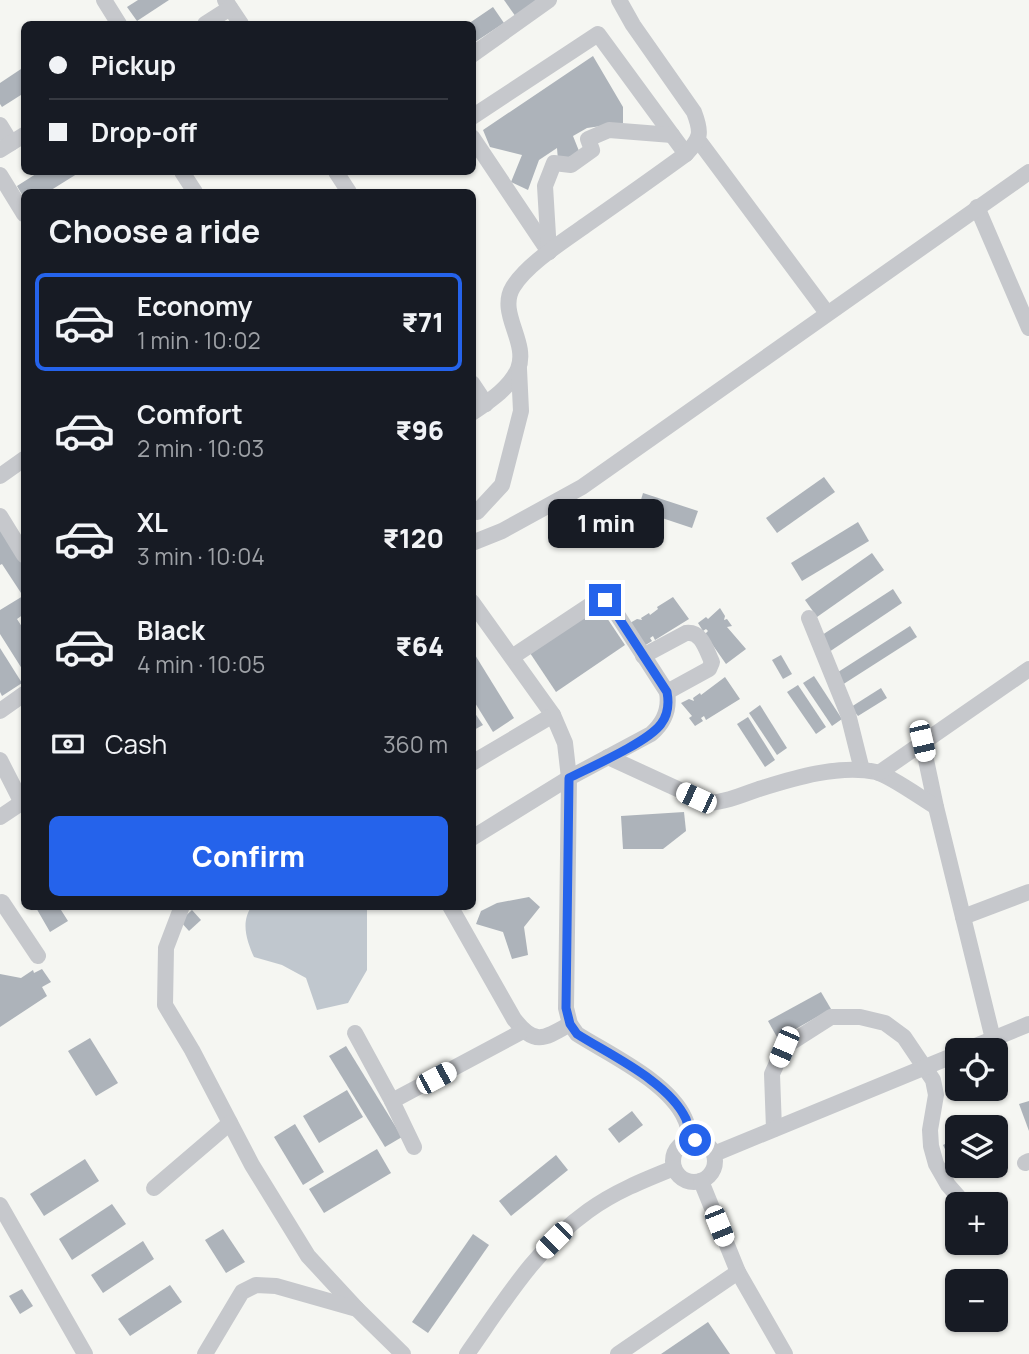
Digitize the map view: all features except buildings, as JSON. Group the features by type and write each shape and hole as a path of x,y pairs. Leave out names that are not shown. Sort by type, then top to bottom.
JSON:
{"lane":[{"path":"104,0 117,21"},
{"path":"476,52 549,0"},
{"path":"476,507 502,485 521,411 521,349 509,310 509,296 513,286 549,252 686,154 698,141 700,126 694,112 633,25 619,0"},
{"path":"208,21 228,4 239,21"},
{"path":"476,114 598,34 686,154"},
{"path":"0,125 12,143"},
{"path":"549,252 545,186 554,163 571,165 592,150 589,139 608,130 672,135"},
{"path":"698,141 827,313"},
{"path":"476,143 549,252"},
{"path":"476,541 582,486 1029,172"},
{"path":"0,175 21,209"},
{"path":"977,207 1025,310 1029,328"},
{"path":"476,410 511,382 519,368"},
{"path":"476,389 486,404"},
{"path":"0,476 21,460"},
{"path":"476,510 488,536"},
{"path":"0,516 21,550"},
{"path":"476,836 659,727 667,709 667,692 605,600 598,600 512,657"},
{"path":"476,608 553,715 565,743 569,778 566,1008 570,1024 577,1034 665,1092 685,1119 691,1140"},
{"path":"809,618 871,771 936,807"},
{"path":"643,656 686,633 693,632 699,636 712,662 709,669 667,692"},
{"path":"608,757 708,803 721,802 763,788 828,772 871,771 922,741 1029,669"},
{"path":"0,711 21,696"},
{"path":"476,761 553,715"},
{"path":"922,741 993,1038"},
{"path":"0,760 21,798"},
{"path":"0,817 21,803"},
{"path":"963,917 1029,892"},
{"path":"1,901 38,956"},
{"path":"180,910 166,948 165,1005 252,1165 308,1256 403,1354"},
{"path":"452,910 523,1031 533,1037 544,1038 570,1024"},
{"path":"774,1129 772,1074 784,1047 831,1017 860,1017 885,1023 904,1037 933,1080 936,1096 930,1130 931,1146 936,1164 955,1192"},
{"path":"995,1038 1029,1024"},
{"path":"392,1101 523,1031"},
{"path":"355,1033 414,1147"},
{"path":"714,1154 945,1059"},
{"path":"154,1188 230,1123"},
{"path":"691,1140 707,1144 714,1154 713,1170 701,1181 685,1180 674,1168 675,1152 680,1145 691,1140"},
{"path":"467,1354 533,1261 570,1224 607,1198 674,1168"},
{"path":"701,1181 738,1272 783,1353"},
{"path":"0,1205 85,1354"},
{"path":"618,1354 738,1272"},
{"path":"205,1354 242,1292 256,1285 276,1286 357,1309"}],"shaded area":[{"path":"367,910 367,970 348,1003 317,1010 306,978 282,965 254,957 247,938 248,912"}],"route":[{"path":"605,600 667,692 668,700 665,719 651,734 569,778 566,1008 570,1024 577,1034 665,1092 685,1119 691,1140 695,1140"}]}
